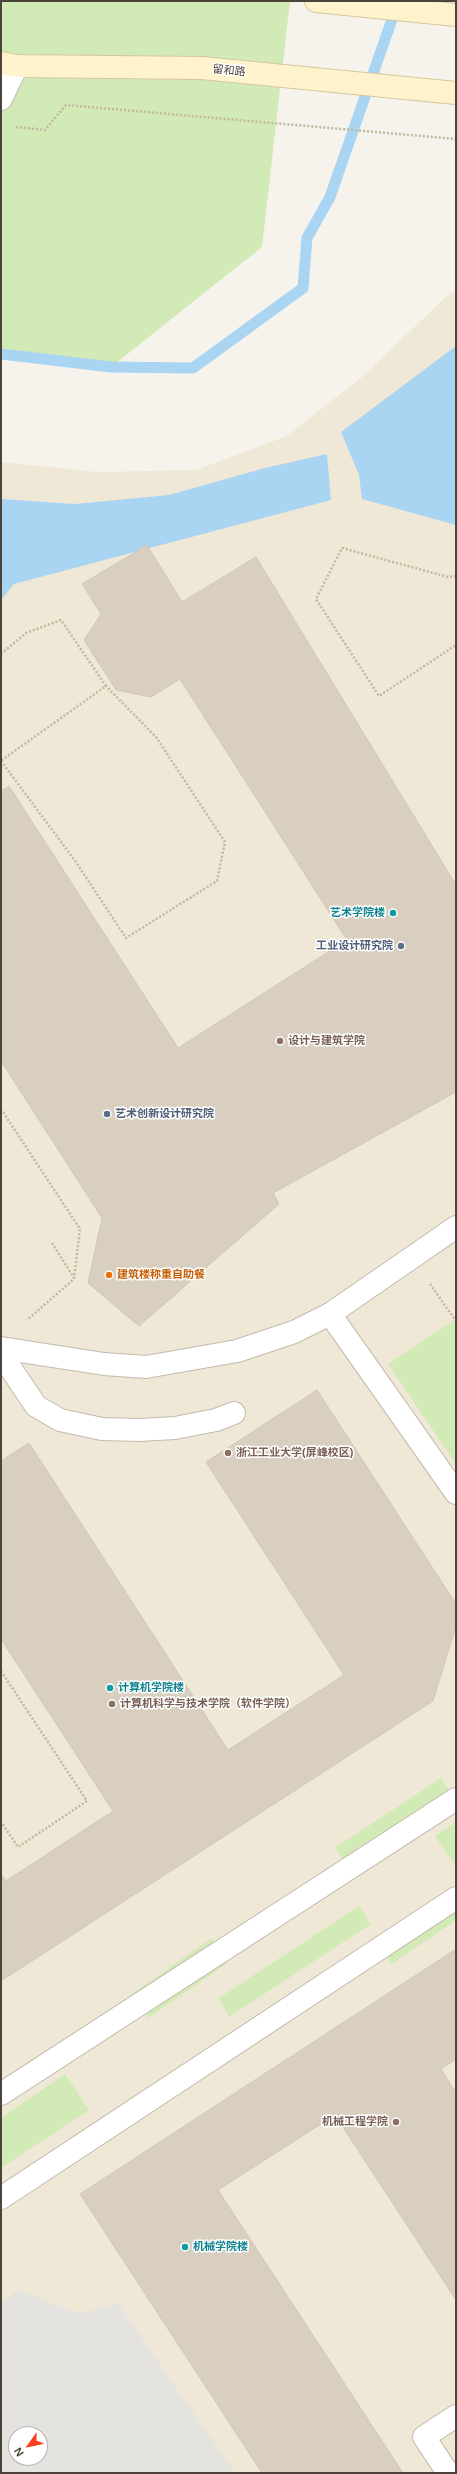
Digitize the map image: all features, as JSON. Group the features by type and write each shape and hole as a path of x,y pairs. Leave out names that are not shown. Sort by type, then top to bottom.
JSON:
{"main road":[{"path":"316,1 456,15"},
{"name":"留和路","path":"9,65 202,68 454,92"}],"street":[{"path":"1,98 9,65"},
{"path":"1,1348 104,1364 146,1367 237,1351 294,1332 330,1314 456,1227"},
{"path":"330,1314 456,1494"},
{"path":"1,1354 36,1406 60,1420 102,1429 139,1430 175,1428 216,1420 234,1413"},
{"path":"1,2094 456,1799"},
{"path":"1,2198 456,1898"},
{"path":"448,2473 424,2437 456,2416"}],"path":[{"path":"8,126 45,130 66,105 456,139"},
{"path":"456,576 448,577 342,548 316,599 379,696 456,645"},
{"path":"1,654 26,633 61,620 106,686 156,737 225,842 217,881 126,938 76,862 1,760 106,686"},
{"path":"1,1109 80,1229 74,1279 23,1324"},
{"path":"52,1243 74,1279"},
{"path":"412,1257 456,1321"},
{"path":"1,1672 87,1801 18,1847 1,1822"}],"shaded area":[{"name":"浙江工业大学(屏峰校区)","path":"451,292 456,292 456,2473 1,2473 1,462 97,472 196,470 287,436 363,376"},
{"path":"18,2290 80,2314 118,2304 235,2473 1,2473 1,2304"}],"green space":[{"path":"1,1 290,1 262,247 111,367 1,359"},
{"path":"456,1319 456,1464 388,1364"},
{"path":"441,1778 456,1802 353,1873 335,1848"},
{"path":"456,1822 456,1867 435,1836"},
{"path":"451,1887 456,1894 456,1920 392,1964 375,1939"},
{"path":"359,1906 371,1924 229,2017 219,1998"},
{"path":"212,1938 228,1963 148,2018 133,1993"},
{"path":"65,2074 89,2110 1,2168 1,2118"}],"water":[{"path":"456,346 456,525 362,499 359,475 341,432"},
{"path":"327,454 331,500 14,584 1,600 1,499 75,504 169,495 265,468"}],"building":[{"name":"艺术学院楼","path":"147,545 182,602 256,557 456,885 456,1092 273,1193 279,1204 139,1326 88,1283 102,1218 1,1061 1,791 9,786 178,1048 347,940 180,679 151,697 116,690 84,640 101,614 82,584"},
{"name":"计算机学院楼","path":"317,1390 456,1604 456,1626 433,1701 1,1981 1,1874 6,1881 113,1811 1,1639 1,1461 29,1443 228,1750 344,1675 206,1462"},
{"name":"机械学院楼","path":"456,1949 456,2059 441,2069 456,2093 456,2300 335,2115 218,2190 403,2473 262,2473 80,2194"}],"waterway":[{"path":"1,354 111,367 193,368 303,288 307,238 330,197 397,5"}],"place":[{"name":"艺术学院楼","path":"393,913"},
{"name":"工业设计研究院","path":"401,946"},
{"name":"设计与建筑学院","path":"280,1041"},
{"name":"艺术创新设计研究院","path":"107,1114"},
{"name":"建筑楼称重自助餐","path":"109,1275"},
{"name":"浙江工业大学(屏峰校区)","path":"228,1453"},
{"name":"计算机学院楼","path":"110,1688"},
{"name":"计算机科学与技术学院（软件学院）","path":"112,1704"},
{"name":"机械工程学院","path":"396,2122"},
{"name":"机械学院楼","path":"185,2247"}]}
